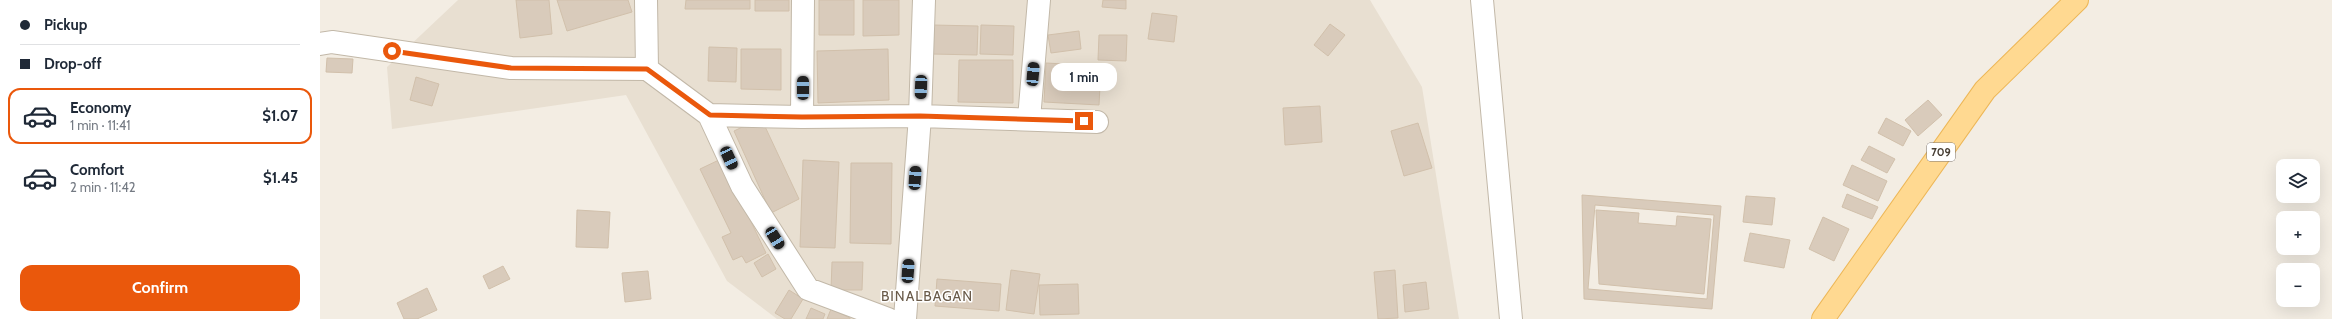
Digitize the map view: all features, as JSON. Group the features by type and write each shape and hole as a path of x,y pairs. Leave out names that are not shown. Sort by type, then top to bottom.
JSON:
{"main road":[{"name":"709","path":"1823,319 1985,90 2077,0"}],"street":[{"path":"646,0 647,69"},
{"path":"802,117 803,0"},
{"path":"905,319 920,116 924,0"},
{"path":"1029,119 1039,0"},
{"path":"1482,0 1511,319"},
{"path":"320,44 332,42 511,68 647,69 710,115 742,186 808,289 888,319"},
{"path":"710,115 802,117 920,116 1097,122"}],"shaded area":[{"path":"458,0 1370,0 1422,87 1459,319 777,319 727,281 626,95 392,129 387,67"}],"building":[{"path":"516,0 549,0 552,34 520,38"},
{"path":"557,0 628,0 632,12 567,31"},
{"path":"686,0 750,0 750,9 685,9"},
{"path":"755,0 789,0 789,11 755,11"},
{"path":"819,0 854,0 854,35 819,35"},
{"path":"863,0 899,0 899,35 863,36"},
{"path":"1103,0 1126,0 1126,9 1102,7"},
{"path":"1152,13 1177,16 1174,42 1148,39"},
{"path":"1330,24 1345,35 1328,56 1314,45"},
{"path":"933,25 978,26 977,55 932,54"},
{"path":"981,25 1014,26 1013,55 980,54"},
{"path":"1079,31 1081,49 1051,53 1048,35"},
{"path":"1099,35 1127,35 1126,61 1098,60"},
{"path":"709,47 737,48 736,82 708,81"},
{"path":"741,49 781,49 781,90 741,89"},
{"path":"888,49 889,100 818,103 817,51"},
{"path":"327,58 353,59 352,73 326,72"},
{"path":"959,60 1013,60 1013,103 958,102"},
{"path":"1046,63 1101,66 1099,105 1044,102"},
{"path":"416,77 439,84 432,106 410,100"},
{"path":"1928,100 1942,115 1918,136 1905,120"},
{"path":"1320,106 1322,142 1285,145 1283,108"},
{"path":"761,118 799,199 771,213 734,131"},
{"path":"1886,118 1911,131 1903,146 1878,133"},
{"path":"1418,123 1432,168 1404,176 1391,131"},
{"path":"1869,146 1895,159 1887,173 1861,160"},
{"path":"721,159 766,253 746,263 742,256 733,260 722,237 731,233 700,169"},
{"path":"803,160 839,162 835,248 800,247"},
{"path":"851,163 892,163 891,244 850,243"},
{"path":"1852,165 1887,181 1878,201 1843,185"},
{"path":"1847,194 1878,207 1872,219 1842,207"},
{"path":"1582,195 1721,206 1712,309 1584,299","holes":["1596,210 1639,213 1638,223 1676,226 1677,216 1711,219 1704,294 1599,284"]},
{"path":"1746,196 1775,198 1772,225 1743,222"},
{"path":"1595,205 1714,215 1707,299 1588,289"},
{"path":"577,210 610,212 608,248 576,247"},
{"path":"1823,217 1849,229 1834,261 1809,249"},
{"path":"1750,233 1790,240 1784,268 1744,261"},
{"path":"768,254 776,269 762,277 754,263"},
{"path":"832,262 863,262 862,290 831,290"},
{"path":"503,266 510,279 489,289 483,276"},
{"path":"1011,270 1040,274 1034,314 1006,310"},
{"path":"1395,270 1398,318 1378,319 1374,272"},
{"path":"648,271 651,299 625,302 622,273"},
{"path":"937,279 1001,284 999,311 935,306"},
{"path":"1426,282 1429,309 1405,312 1403,285"},
{"path":"1078,284 1079,314 1040,315 1039,285"},
{"path":"427,288 437,310 417,319 404,319 397,303"},
{"path":"789,290 803,299 791,319 785,319 775,313"},
{"path":"811,308 825,314 823,319 806,319"},
{"path":"831,309 850,318 850,319 827,319"}],"district":[{"name":"BINALBAGAN","path":"927,296"}],"route":[{"path":"392,51 511,68 647,69 710,115 802,117 920,116 1084,121"}]}
